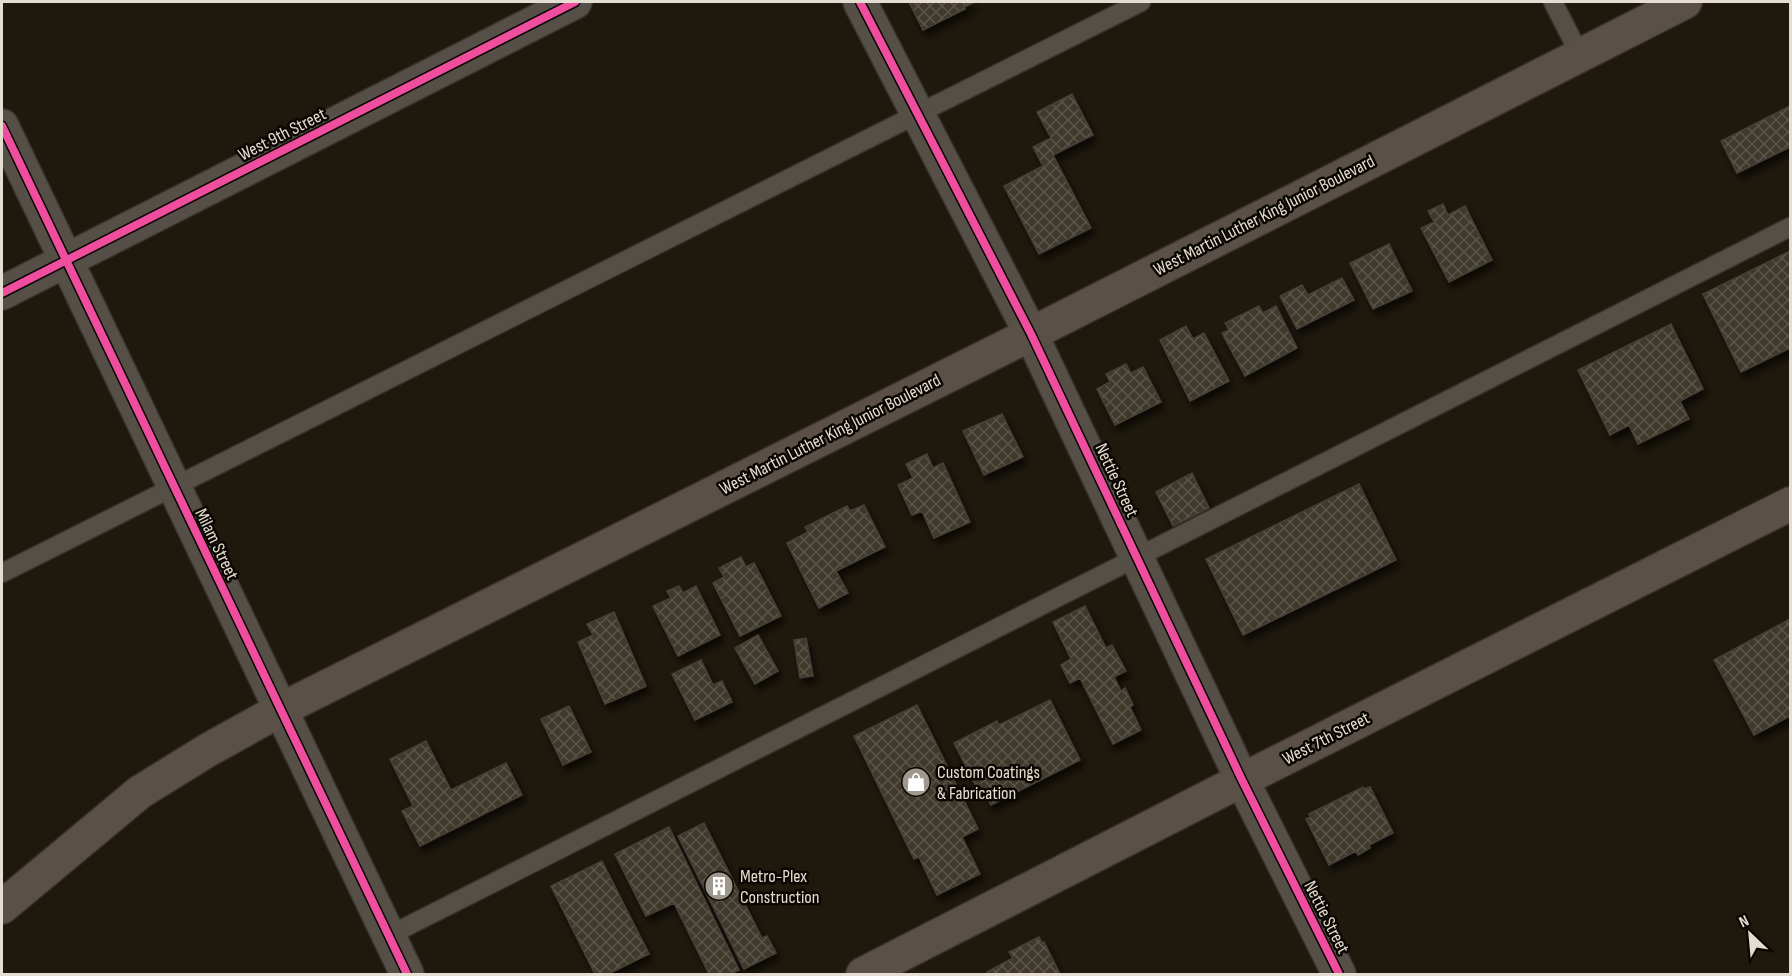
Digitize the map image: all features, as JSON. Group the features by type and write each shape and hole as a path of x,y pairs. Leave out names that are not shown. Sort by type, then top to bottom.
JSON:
{"main road":[{"name":"West Martin Luther King Junior Boulevard","path":"2,907 140,792 208,750 280,710 1031,334 1685,2"},
{"name":"West 7th Street","path":"864,975 1242,780 1791,504"}],"street":[{"name":"West 9th Street","path":"2,293 575,2"},
{"name":"Nettie Street","path":"860,2 1031,334 1242,780 1339,975"},
{"name":"Milam Street","path":"2,126 407,975"}],"lane":[{"path":"2,573 1141,2"},
{"path":"1552,2 1580,55"},
{"path":"388,936 1791,227"}],"building":[{"path":"909,2 975,2 923,30"},
{"path":"1072,94 1093,135 1053,155 1091,228 1039,254 1004,186 1043,166 1033,147 1051,138 1037,112"},
{"path":"1790,106 1790,147 1737,173 1721,141"},
{"path":"1443,204 1448,215 1465,206 1492,260 1449,282 1421,228 1434,222 1428,211"},
{"path":"1389,244 1412,291 1373,309 1350,263"},
{"path":"1790,251 1790,348 1741,372 1703,294"},
{"path":"1342,278 1354,300 1297,329 1280,296 1302,285 1308,295"},
{"path":"1259,306 1263,313 1276,306 1297,348 1245,376 1222,333 1229,330 1225,323"},
{"path":"1671,324 1703,389 1680,401 1689,419 1638,444 1629,425 1610,435 1578,370"},
{"path":"1186,326 1193,339 1204,333 1229,381 1190,401 1160,340"},
{"path":"1126,364 1131,373 1143,367 1161,402 1115,425 1097,389 1110,382 1106,374"},
{"path":"1002,414 1023,457 984,475 963,431"},
{"path":"927,454 933,468 943,463 970,522 934,538 922,511 912,515 898,485 913,478 906,464"},
{"path":"1192,473 1209,508 1173,526 1156,492"},
{"path":"1359,484 1396,560 1243,635 1206,559"},
{"path":"864,505 885,547 836,571 848,593 819,608 787,543 808,532 805,527 847,506 850,511"},
{"path":"741,557 746,567 754,563 781,616 740,636 713,583 724,577 719,568"},
{"path":"679,586 683,593 696,586 720,635 678,656 653,606 671,598 667,591"},
{"path":"1085,606 1106,648 1112,645 1126,671 1114,677 1121,691 1125,688 1133,705 1130,707 1141,730 1113,744 1080,678 1070,683 1061,665 1071,659 1053,622"},
{"path":"614,612 646,686 605,704 578,642 593,635 587,624"},
{"path":"1790,619 1790,716 1754,735 1714,660"},
{"path":"758,635 778,671 755,684 735,648"},
{"path":"806,638 813,676 800,678 794,640"},
{"path":"701,660 713,685 722,681 732,702 695,720 672,674"},
{"path":"1050,700 1080,760 991,805 980,784 976,786 954,743 997,721 999,725"},
{"name":"Custom Coatings & Fabrication","path":"917,705 978,829 962,837 980,874 937,895 919,857 914,859 854,736"},
{"path":"569,706 591,752 563,765 541,719"},
{"path":"426,741 451,790 506,763 522,795 420,846 402,811 413,806 390,759"},
{"path":"1363,787 1364,789 1370,787 1393,833 1369,845 1370,848 1358,855 1356,851 1329,865 1306,819 1310,817 1309,814"},
{"name":"Metro-Plex Construction","path":"704,823 762,938 767,936 776,953 744,969 678,836"},
{"path":"669,827 739,970 729,974 709,974 674,903 646,916 615,854"},
{"path":"602,861 649,954 608,974 595,974 551,886"},
{"path":"1039,937 1042,943 1044,942 1060,974 988,974 987,972 1013,958 1009,952"}],"cycle path":[{"path":"2,293 575,2"},
{"path":"860,2 1031,334 1242,780 1339,974"},
{"path":"2,126 407,974"}],"place":[{"name":"Custom Coatings & Fabrication","path":"916,782"},
{"name":"Metro-Plex Construction","path":"719,886"}]}
